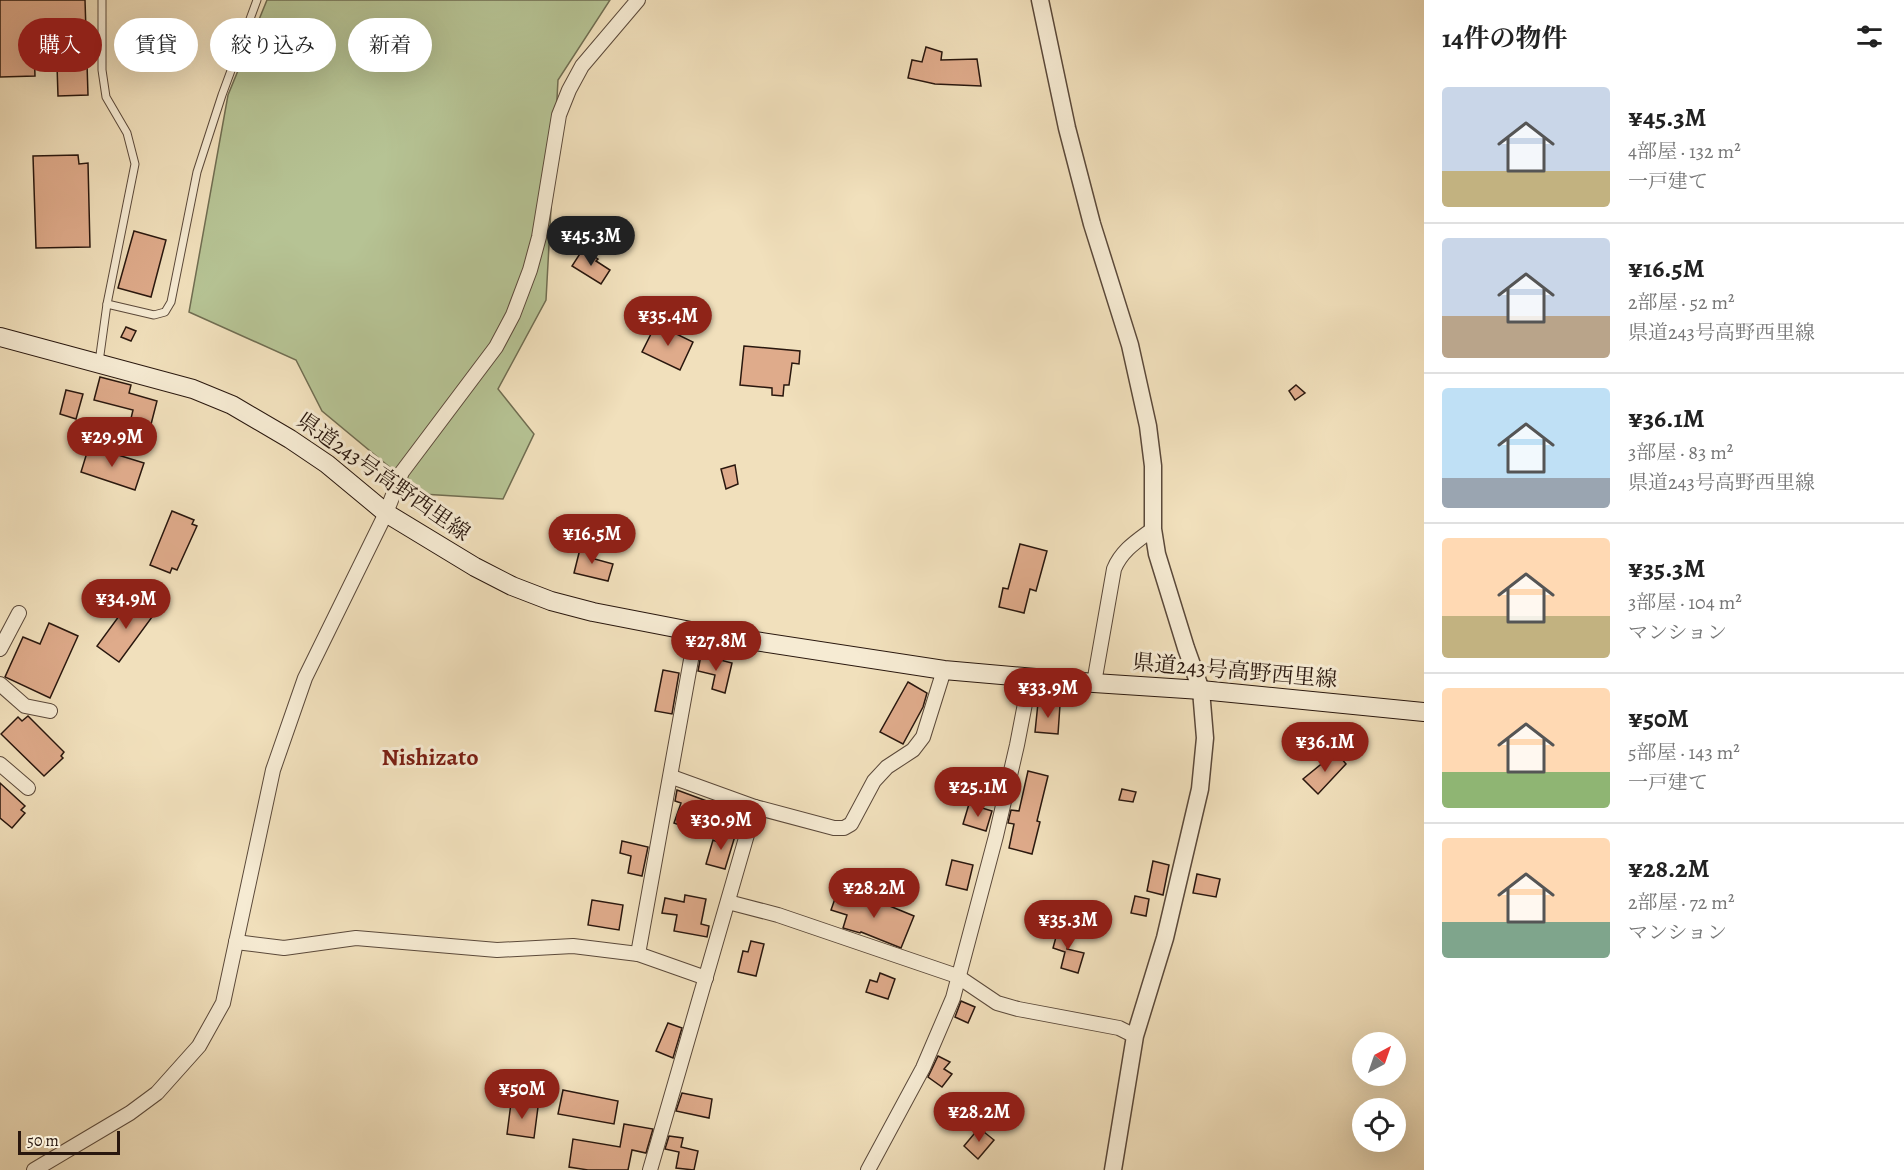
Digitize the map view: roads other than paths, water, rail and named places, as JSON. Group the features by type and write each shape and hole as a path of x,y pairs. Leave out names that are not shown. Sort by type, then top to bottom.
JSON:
{"main road":[{"name":"県道243号高野西里線","path":"0,338 193,388 232,405 327,464 386,513 475,567 512,586 551,601 593,612 696,632 944,670 1201,690 1424,712"}],"street":[{"path":"34,1170 130,1113 157,1093 199,1046 223,1003 273,770 305,678 386,513 402,472 496,347 513,315 530,270 539,237 559,115 582,66 638,0"},
{"path":"1040,0 1067,128 1092,224 1130,345 1148,426 1153,466 1153,528 1157,554 1201,690 1205,738 1200,789 1165,938 1135,1036 1113,1170"},
{"path":"1094,683 1114,569 1119,557 1153,528"},
{"path":"0,649 19,613"},
{"path":"638,954 672,777 696,632"},
{"path":"672,777 755,807 834,828 844,828 852,824 874,781 887,767 913,750 923,737 944,670"},
{"path":"868,1170 922,1068 953,998 996,836 1030,678"},
{"path":"0,684 25,706 50,711"},
{"path":"0,764 28,788"},
{"path":"650,1170 755,807"},
{"path":"728,903 778,915 957,976 997,1003 1119,1028 1135,1036"},
{"path":"236,942 284,948 356,938 497,950 573,946 638,954 706,978"}],"lane":[{"path":"99,363 107,303 135,164 127,133 106,97 102,70 102,0"},
{"path":"107,303 154,315 165,312 171,302 197,172 257,0"}],"district":[{"name":"Nishizato","path":"430,757"}]}
